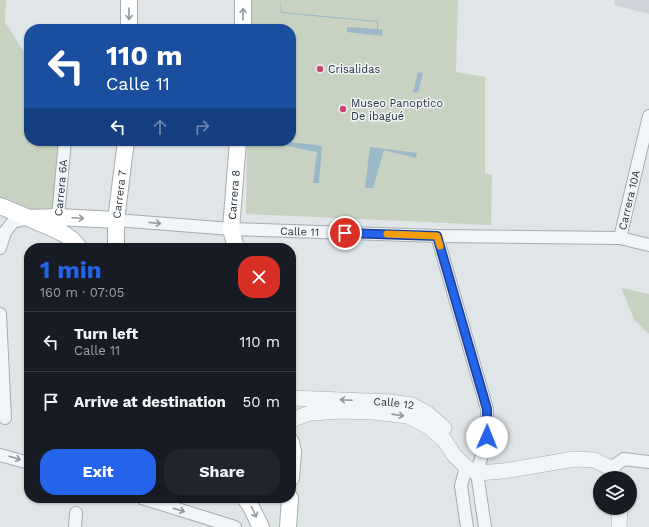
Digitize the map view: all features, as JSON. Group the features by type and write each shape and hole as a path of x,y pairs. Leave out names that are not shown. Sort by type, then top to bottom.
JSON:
{"main road":[{"path":"129,0 129,24"},
{"path":"243,0 243,24"},
{"name":"Carrera 7","path":"116,243 116,220 125,146"},
{"name":"Carrera 8","path":"235,243 231,229 238,146"},
{"name":"Calle 11","path":"0,206 29,218 58,217 116,220"},
{"name":"Carrera 6A","path":"29,218 64,234 76,243"},
{"path":"249,503 261,527"},
{"path":"288,527 290,503"}],"street":[{"name":"Carrera 10A","path":"620,238 649,116"},
{"name":"Carrera 6A","path":"64,234 58,217 65,146"},
{"path":"0,248 5,232 13,222 29,218"},
{"name":"Calle 11","path":"116,220 231,229 437,236 471,235 620,238 649,245"},
{"path":"437,236 487,409 487,437 472,470 461,486 467,527"},
{"path":"0,314 4,418"},
{"name":"Calle 12","path":"296,398 384,402 412,405 427,413 453,436 472,470"},
{"name":"Calle 12","path":"296,418 310,412 342,411 374,412 408,416 429,427 445,441 454,455 472,470"},
{"path":"0,455 24,462"},
{"path":"472,470 504,471 574,459 594,460 610,471"},
{"path":"615,471 624,459 649,462"},
{"path":"472,470 485,527"},
{"path":"158,503 234,527"},
{"path":"75,527 76,513"},
{"path":"619,527 620,515"}],"shaded area":[{"path":"615,0 649,0 649,14 614,5"}],"green space":[{"path":"0,0 6,0 5,22 24,52 24,146 63,146 58,217 0,204"},
{"path":"249,0 458,0 456,72 485,77 485,173 492,175 491,225 246,214 247,146 296,146 296,24 249,24"},
{"path":"621,288 649,294 649,334 634,319"}],"water":[{"path":"280,0 282,12 378,21 378,29 382,30 382,36 347,32 347,27 377,29 377,22 281,13"},
{"path":"418,72 423,73 418,93 413,92"},
{"path":"296,143 322,146 319,183 313,183 317,152 288,146 296,146"},
{"path":"370,147 417,153 416,158 384,150 373,188 365,188"}],"slow traffic":[{"path":"387,234 437,236 440,246"}],"place":[{"name":"Crisalidas","path":"320,69"},
{"name":"Museo Panoptico De ibagué","path":"343,109"}],"route":[{"path":"345,233 437,236 487,409 487,437"}]}
